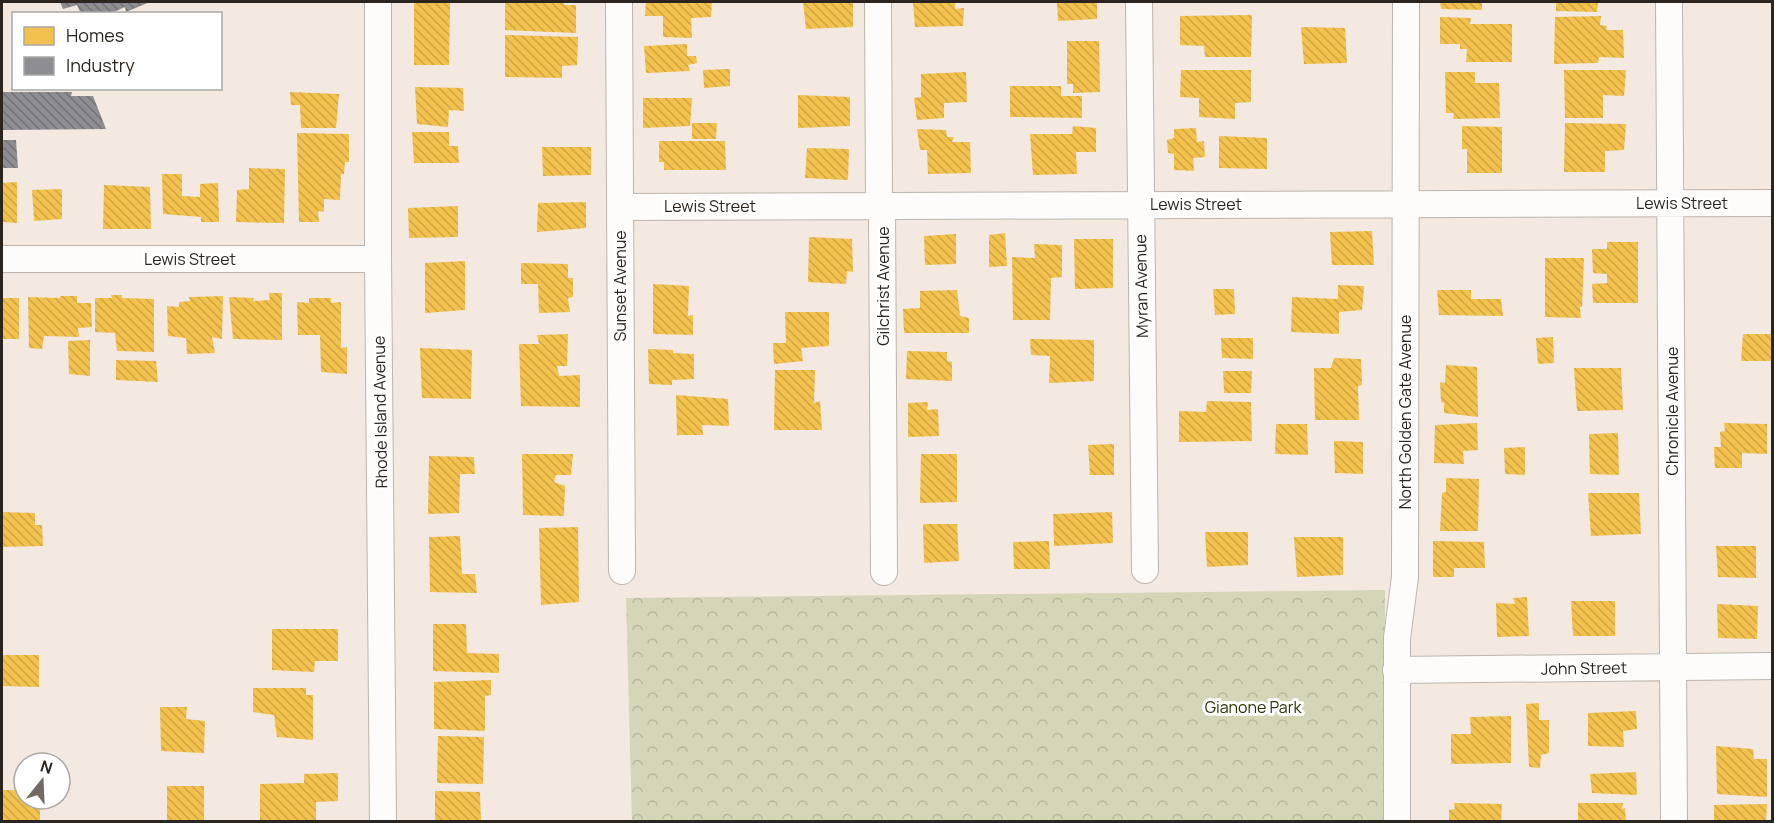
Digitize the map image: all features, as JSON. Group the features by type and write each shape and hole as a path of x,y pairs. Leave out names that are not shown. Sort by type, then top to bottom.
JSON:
{"street":[{"name":"Rhode Island Avenue","path":"378,2 383,822"},
{"name":"Sunset Avenue","path":"619,2 622,570"},
{"name":"Gilchrist Avenue","path":"878,2 879,199 882,206 884,572"},
{"name":"Myran Avenue","path":"1139,2 1145,570"},
{"name":"North Golden Gate Avenue","path":"1397,822 1397,638 1405,578 1406,2"},
{"name":"Chronicle Avenue","path":"1669,2 1674,822"},
{"name":"Lewis Street","path":"620,207 1773,202"},
{"name":"Lewis Street","path":"2,259 378,259"},
{"name":"John Street","path":"1396,670 1773,666"}],"green space":[{"name":"Gianone Park","path":"1385,590 1384,821 632,821 626,598"}],"building: Homes":[{"path":"414,2 450,2 449,65 414,65"},
{"path":"505,2 564,2 564,5 576,5 576,33 505,30"},
{"path":"646,2 712,2 711,17 691,18 692,38 663,37 663,16 645,16"},
{"path":"803,2 853,2 853,27 806,29"},
{"path":"913,2 955,2 955,9 964,8 963,26 915,27"},
{"path":"1057,2 1097,2 1097,19 1058,21"},
{"path":"1440,2 1482,2 1482,10 1441,9"},
{"path":"1556,2 1598,2 1597,12 1556,11"},
{"path":"1252,15 1251,57 1205,57 1204,46 1180,45 1180,16"},
{"path":"1601,16 1600,25 1607,26 1606,30 1623,30 1624,58 1599,57 1598,63 1554,64 1555,17"},
{"path":"1440,17 1471,18 1470,24 1512,24 1512,62 1466,62 1467,49 1460,49 1460,44 1440,44"},
{"path":"1301,27 1345,28 1347,63 1304,64"},
{"path":"505,35 578,37 577,65 562,66 562,78 505,77"},
{"path":"1067,41 1099,41 1100,92 1073,93 1073,84 1067,84"},
{"path":"687,44 687,56 696,56 697,63 688,65 690,71 646,73 644,46"},
{"path":"730,69 730,86 704,88 703,70"},
{"path":"1181,70 1251,70 1251,102 1235,103 1235,119 1199,117 1199,98 1180,97"},
{"path":"1564,70 1626,70 1624,96 1603,95 1603,118 1565,118"},
{"path":"966,72 967,102 944,103 944,118 917,120 914,98 921,97 921,74"},
{"path":"1445,72 1475,72 1475,83 1499,83 1500,118 1453,119 1454,113 1446,113"},
{"path":"1010,86 1061,86 1061,96 1082,96 1082,118 1010,117"},
{"path":"415,87 463,88 464,111 449,110 448,127 417,124"},
{"path":"290,92 339,94 336,128 301,128 300,105 291,105"},
{"path":"798,95 850,97 850,126 798,128"},
{"path":"643,98 692,98 690,126 643,128"},
{"path":"692,123 717,123 716,139 692,139"},
{"path":"1565,123 1626,124 1624,150 1605,151 1605,172 1564,172"},
{"path":"1073,126 1096,128 1096,152 1076,152 1077,174 1033,175 1030,134 1072,134"},
{"path":"1462,126 1502,127 1502,173 1467,173 1467,149 1462,149"},
{"path":"1196,128 1197,142 1204,141 1205,157 1193,158 1194,171 1174,170 1174,154 1168,153 1167,140 1174,138 1174,129"},
{"path":"917,129 946,130 947,137 954,137 952,142 970,142 971,173 928,174 927,150 920,150"},
{"path":"412,132 449,132 449,146 458,146 459,163 414,163"},
{"path":"297,133 349,134 349,162 345,162 344,174 341,174 340,200 324,199 324,212 318,211 319,222 299,222"},
{"path":"1219,136 1267,138 1267,169 1219,168"},
{"path":"659,141 725,141 726,170 664,170 664,162 659,162"},
{"path":"542,147 591,147 591,175 543,176"},
{"path":"807,148 849,149 848,180 805,178"},
{"path":"249,168 285,169 284,223 236,222 237,190 249,189"},
{"path":"162,174 182,174 182,196 200,197 200,184 218,183 219,222 201,222 201,217 163,214"},
{"path":"17,182 17,223 2,222 2,183"},
{"path":"104,185 150,187 151,229 103,229"},
{"path":"62,189 62,219 34,221 32,190"},
{"path":"586,202 586,228 537,232 538,203"},
{"path":"458,206 458,237 409,238 408,208"},
{"path":"1372,231 1374,265 1332,265 1330,232"},
{"path":"1005,233 1007,266 989,267 989,235"},
{"path":"956,234 956,264 925,265 924,236"},
{"path":"809,237 852,239 853,272 847,271 846,284 808,282"},
{"path":"1074,239 1113,239 1113,288 1075,289"},
{"path":"1607,242 1638,242 1638,303 1593,303 1592,284 1607,283 1607,274 1593,273 1592,249 1607,249"},
{"path":"1034,244 1062,245 1062,277 1051,278 1050,320 1013,320 1012,257 1035,258"},
{"path":"1545,258 1584,258 1581,318 1545,317"},
{"path":"465,261 465,310 425,313 425,263"},
{"path":"521,263 568,264 568,278 573,278 573,297 568,298 570,312 539,313 538,284 521,284"},
{"path":"653,284 689,286 688,316 693,315 693,335 653,334"},
{"path":"1338,285 1364,286 1362,310 1339,312 1339,334 1291,332 1292,297 1338,299"},
{"path":"1213,289 1234,289 1235,314 1215,315"},
{"path":"957,290 960,316 969,318 969,333 904,333 903,309 920,308 920,291"},
{"path":"1437,290 1471,290 1471,299 1501,299 1503,316 1439,315"},
{"path":"269,293 282,293 282,340 233,339 229,297 254,298 253,301 270,300"},
{"path":"111,295 122,295 122,298 154,299 154,352 117,351 115,333 95,332 95,298 112,298"},
{"path":"60,296 77,296 77,303 91,303 92,327 78,328 79,337 44,336 42,349 29,348 28,297 60,298"},
{"path":"223,296 222,339 212,337 215,353 187,354 186,338 168,336 167,306 179,307 179,302 190,301 189,297"},
{"path":"2,298 19,298 19,339 2,339"},
{"path":"309,298 331,298 331,303 341,302 341,348 347,347 347,374 321,372 320,335 298,335 297,302 309,303"},
{"path":"785,312 829,312 829,346 801,348 803,361 774,364 773,343 786,343"},
{"path":"568,334 567,366 557,366 559,376 580,375 580,407 521,406 519,344 539,344 537,335"},
{"path":"1743,334 1772,334 1772,361 1741,361"},
{"path":"1553,337 1554,363 1538,364 1536,338"},
{"path":"1221,338 1253,338 1253,359 1222,358"},
{"path":"1030,339 1094,340 1094,381 1049,383 1050,356 1031,355"},
{"path":"90,340 90,376 69,374 68,341"},
{"path":"420,348 472,350 471,399 422,398"},
{"path":"648,349 694,354 694,379 672,380 672,385 649,384"},
{"path":"907,351 947,352 947,361 952,362 952,381 906,379"},
{"path":"1334,358 1361,359 1362,385 1358,386 1359,420 1315,420 1314,368 1331,368"},
{"path":"116,360 156,361 158,382 116,380"},
{"path":"1446,365 1477,367 1478,417 1444,413 1440,382 1445,383"},
{"path":"1574,368 1621,368 1623,410 1577,411"},
{"path":"775,370 815,370 814,403 820,401 822,430 774,430"},
{"path":"1223,371 1252,371 1251,393 1224,393"},
{"path":"676,395 728,399 729,426 702,425 703,435 677,435"},
{"path":"1207,401 1251,402 1252,441 1179,442 1179,411 1206,412"},
{"path":"928,402 927,410 938,409 939,436 908,437 908,403"},
{"path":"1477,423 1478,450 1463,451 1464,464 1434,463 1435,425"},
{"path":"1724,423 1767,424 1767,454 1742,453 1742,468 1715,468 1714,447 1721,447 1720,432 1725,431"},
{"path":"1276,424 1307,424 1308,455 1275,454"},
{"path":"1618,433 1619,475 1590,474 1589,434"},
{"path":"1334,441 1363,442 1363,474 1335,473"},
{"path":"1114,444 1114,475 1090,475 1088,445"},
{"path":"1525,447 1525,475 1505,474 1504,448"},
{"path":"522,454 573,454 571,475 556,475 554,482 565,486 564,516 523,515"},
{"path":"921,454 957,454 957,502 920,503"},
{"path":"429,456 474,457 475,474 460,474 459,513 428,514"},
{"path":"1446,478 1479,479 1478,531 1440,531 1442,493 1446,492"},
{"path":"1588,493 1639,493 1641,534 1591,536"},
{"path":"2,512 35,513 35,525 42,525 43,546 2,547"},
{"path":"1112,512 1113,543 1054,546 1053,514"},
{"path":"923,524 957,524 959,561 924,563"},
{"path":"578,527 579,602 541,605 539,528"},
{"path":"1205,532 1248,532 1248,565 1207,567"},
{"path":"460,536 462,574 475,574 477,593 430,592 429,537"},
{"path":"1294,537 1343,537 1343,575 1297,577"},
{"path":"1049,541 1050,569 1014,569 1013,542"},
{"path":"1433,541 1484,542 1485,568 1454,568 1454,577 1433,577"},
{"path":"1716,546 1756,546 1756,578 1718,577"},
{"path":"1527,597 1529,636 1497,637 1496,603 1515,604 1513,598"},
{"path":"1571,601 1615,601 1615,636 1573,636"},
{"path":"1717,604 1758,606 1757,639 1718,638"},
{"path":"433,624 466,624 467,653 499,654 499,673 433,671"},
{"path":"272,629 338,629 338,661 315,661 314,672 272,670"},
{"path":"2,655 39,655 39,687 2,686"},
{"path":"491,680 491,695 485,696 485,731 434,729 434,682"},
{"path":"253,688 306,688 306,695 313,695 313,740 277,737 274,715 253,712"},
{"path":"1539,703 1539,720 1549,720 1549,753 1541,755 1540,768 1529,767 1526,704"},
{"path":"160,707 187,707 186,719 205,721 204,753 161,751"},
{"path":"1636,711 1637,729 1623,731 1624,747 1588,746 1588,713"},
{"path":"1511,716 1511,763 1451,764 1451,734 1471,734 1470,717"},
{"path":"438,736 484,737 483,784 437,783"},
{"path":"1716,746 1753,749 1754,759 1767,759 1767,797 1717,794"},
{"path":"1636,772 1637,795 1592,793 1590,774"},
{"path":"338,773 338,801 316,802 316,822 260,822 260,784 304,783 304,774"},
{"path":"167,786 204,786 204,822 167,822"},
{"path":"2,790 12,790 12,811 40,811 40,822 2,822"},
{"path":"435,791 480,792 481,822 435,822"},
{"path":"1454,803 1502,804 1501,822 1449,822 1449,810 1455,809"},
{"path":"1578,803 1623,803 1622,809 1625,808 1626,822 1578,822"},
{"path":"1767,804 1766,822 1714,822 1714,805"}],"building: Industry":[{"path":"60,2 150,2 126,12 125,7 114,12 80,12 77,5 63,9"},
{"path":"2,92 72,92 71,96 93,96 106,129 2,130"},
{"path":"2,140 16,140 18,168 2,168"}]}
